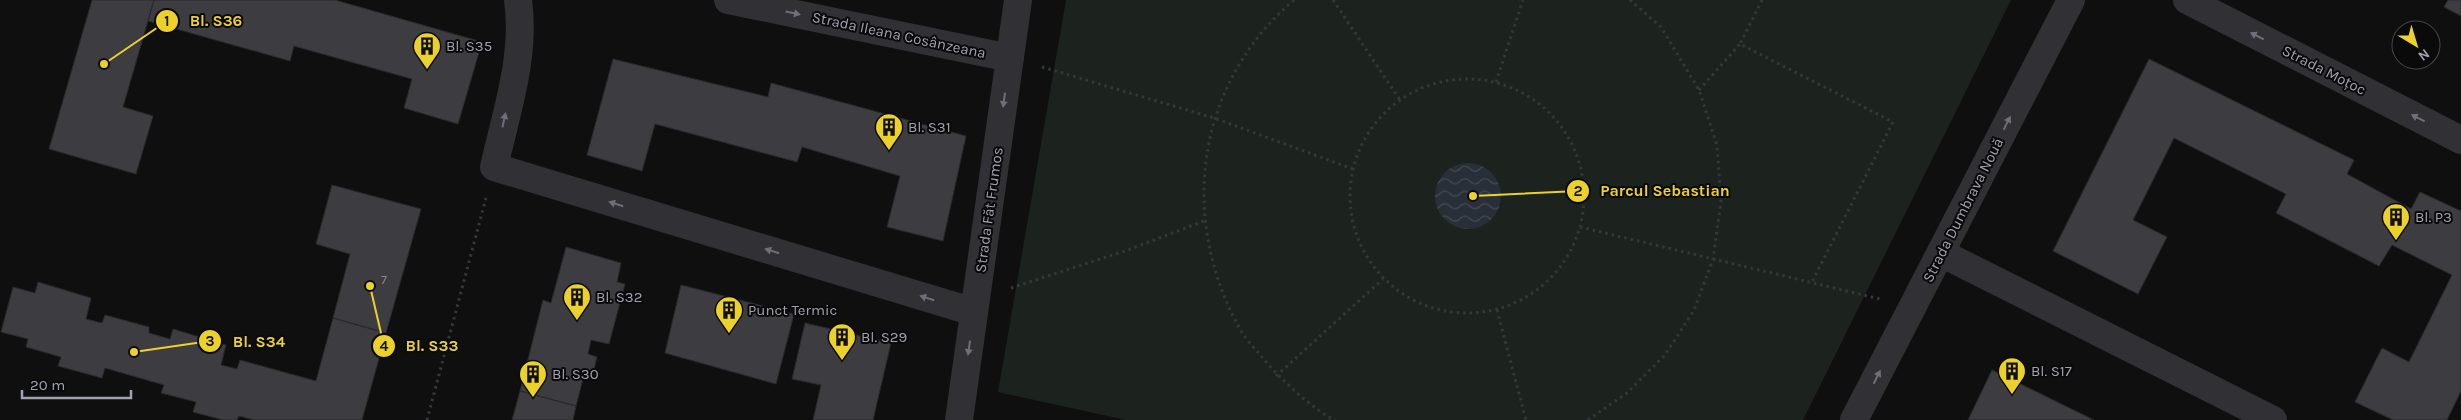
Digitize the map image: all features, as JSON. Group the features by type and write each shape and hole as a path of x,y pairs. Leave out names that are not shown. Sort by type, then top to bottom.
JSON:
{"street":[{"path":"518,0 520,15 519,50 494,167 975,305"},
{"name":"Strada Ileana Cosânzeana","path":"728,0 1010,58"},
{"name":"Strada Făt Frumos","path":"959,420 1018,0"},
{"name":"Strada Dumbrava Nouă","path":"1854,420 2071,0"},
{"name":"Strada Moțoc","path":"2187,0 2461,140"},
{"path":"1941,253 2273,420"}],"path":[{"path":"1294,0 1274,18 1238,64 1214,118 1204,169 1204,221 1216,278 1241,330 1276,376 1334,420"},
{"path":"1333,0 1400,100"},
{"path":"1496,82 1522,0"},
{"path":"1588,420 1627,393 1665,355 1694,310 1713,259 1721,202 1717,145 1699,90 1660,28 1630,0"},
{"path":"1699,90 1740,44 1762,0"},
{"path":"1740,44 1893,122 1812,282"},
{"path":"1010,58 1214,118 1352,169"},
{"path":"1464,78 1496,82 1530,96 1558,121 1577,153 1584,190 1580,227 1563,264 1534,292 1497,310 1456,313 1417,302 1383,279 1361,247 1350,209 1352,169 1363,141 1380,116 1400,100 1433,84 1464,78"},
{"path":"427,420 494,167"},
{"path":"975,305 1204,221"},
{"path":"1580,227 1913,307"},
{"path":"1276,376 1383,279"},
{"path":"1497,310 1526,420"}],"shaded area":[{"path":"1066,0 2011,0 1803,420 1126,420 998,392"}],"water":[{"path":"1461,163 1475,163 1487,168 1496,177 1501,189 1499,209 1492,220 1475,229 1461,229 1449,224 1440,215 1435,203 1435,189 1440,177 1449,168"}],"building":[{"path":"92,0 154,0 123,107 153,116 136,174 49,149"},
{"name":"Bl. S35","path":"154,0 335,0 482,42 458,124 404,108 412,79 294,46 290,61 148,21"},
{"path":"2448,0 2461,0 2461,16 2444,7"},
{"name":"Bl. S31","path":"613,59 768,97 771,83 966,136 943,241 887,227 900,176 802,147 797,162 655,124 642,171 587,155"},
{"name":"Bl. P3","path":"2149,59 2354,160 2347,174 2411,209 2420,192 2461,211 2461,391 2447,420 2393,420 2355,402 2382,348 2409,362 2452,275 2392,245 2379,266 2276,213 2286,194 2174,138 2133,220 2167,237 2138,294 2053,251"},
{"path":"332,185 421,209 386,333 333,318 350,254 316,244"},
{"name":"Bl. S32","path":"566,247 621,263 617,282 625,284 609,344 591,340 588,354 597,357 592,377 584,375 576,406 520,391 543,300 551,303"},
{"path":"38,282 91,298 86,319 102,323 105,315 149,327 149,333 170,339 173,329 226,345 221,365 237,369 240,360 316,381 333,318 386,333 362,420 254,420 239,416 237,420 223,420 193,412 196,402 161,393 164,385 105,368 102,378 58,366 61,357 26,347 28,339 1,332 13,287 35,293"},
{"name":"Punct Termic","path":"681,285 794,314 776,384 665,353"},
{"name":"Bl. S29","path":"805,323 891,343 873,420 813,420 821,385 792,379"},
{"name":"Bl. S17","path":"1992,370 2094,420 1968,420"},
{"name":"Bl. S30","path":"520,391 576,406 573,420 512,420"}],"place":[{"name":"Bl. S36","path":"104,64"},
{"name":"Bl. S35","path":"427,70"},
{"name":"Bl. S31","path":"889,151"},
{"name":"Parcul Sebastian","path":"1473,196"},
{"name":"Bl. P3","path":"2396,241"},
{"name":"Bl. S33","path":"370,286"},
{"name":"Bl. S32","path":"577,321"},
{"name":"Punct Termic","path":"729,334"},
{"name":"Bl. S34","path":"134,352"},
{"name":"Bl. S29","path":"842,361"},
{"name":"Bl. S17","path":"2012,395"},
{"name":"Bl. S30","path":"533,398"}]}
